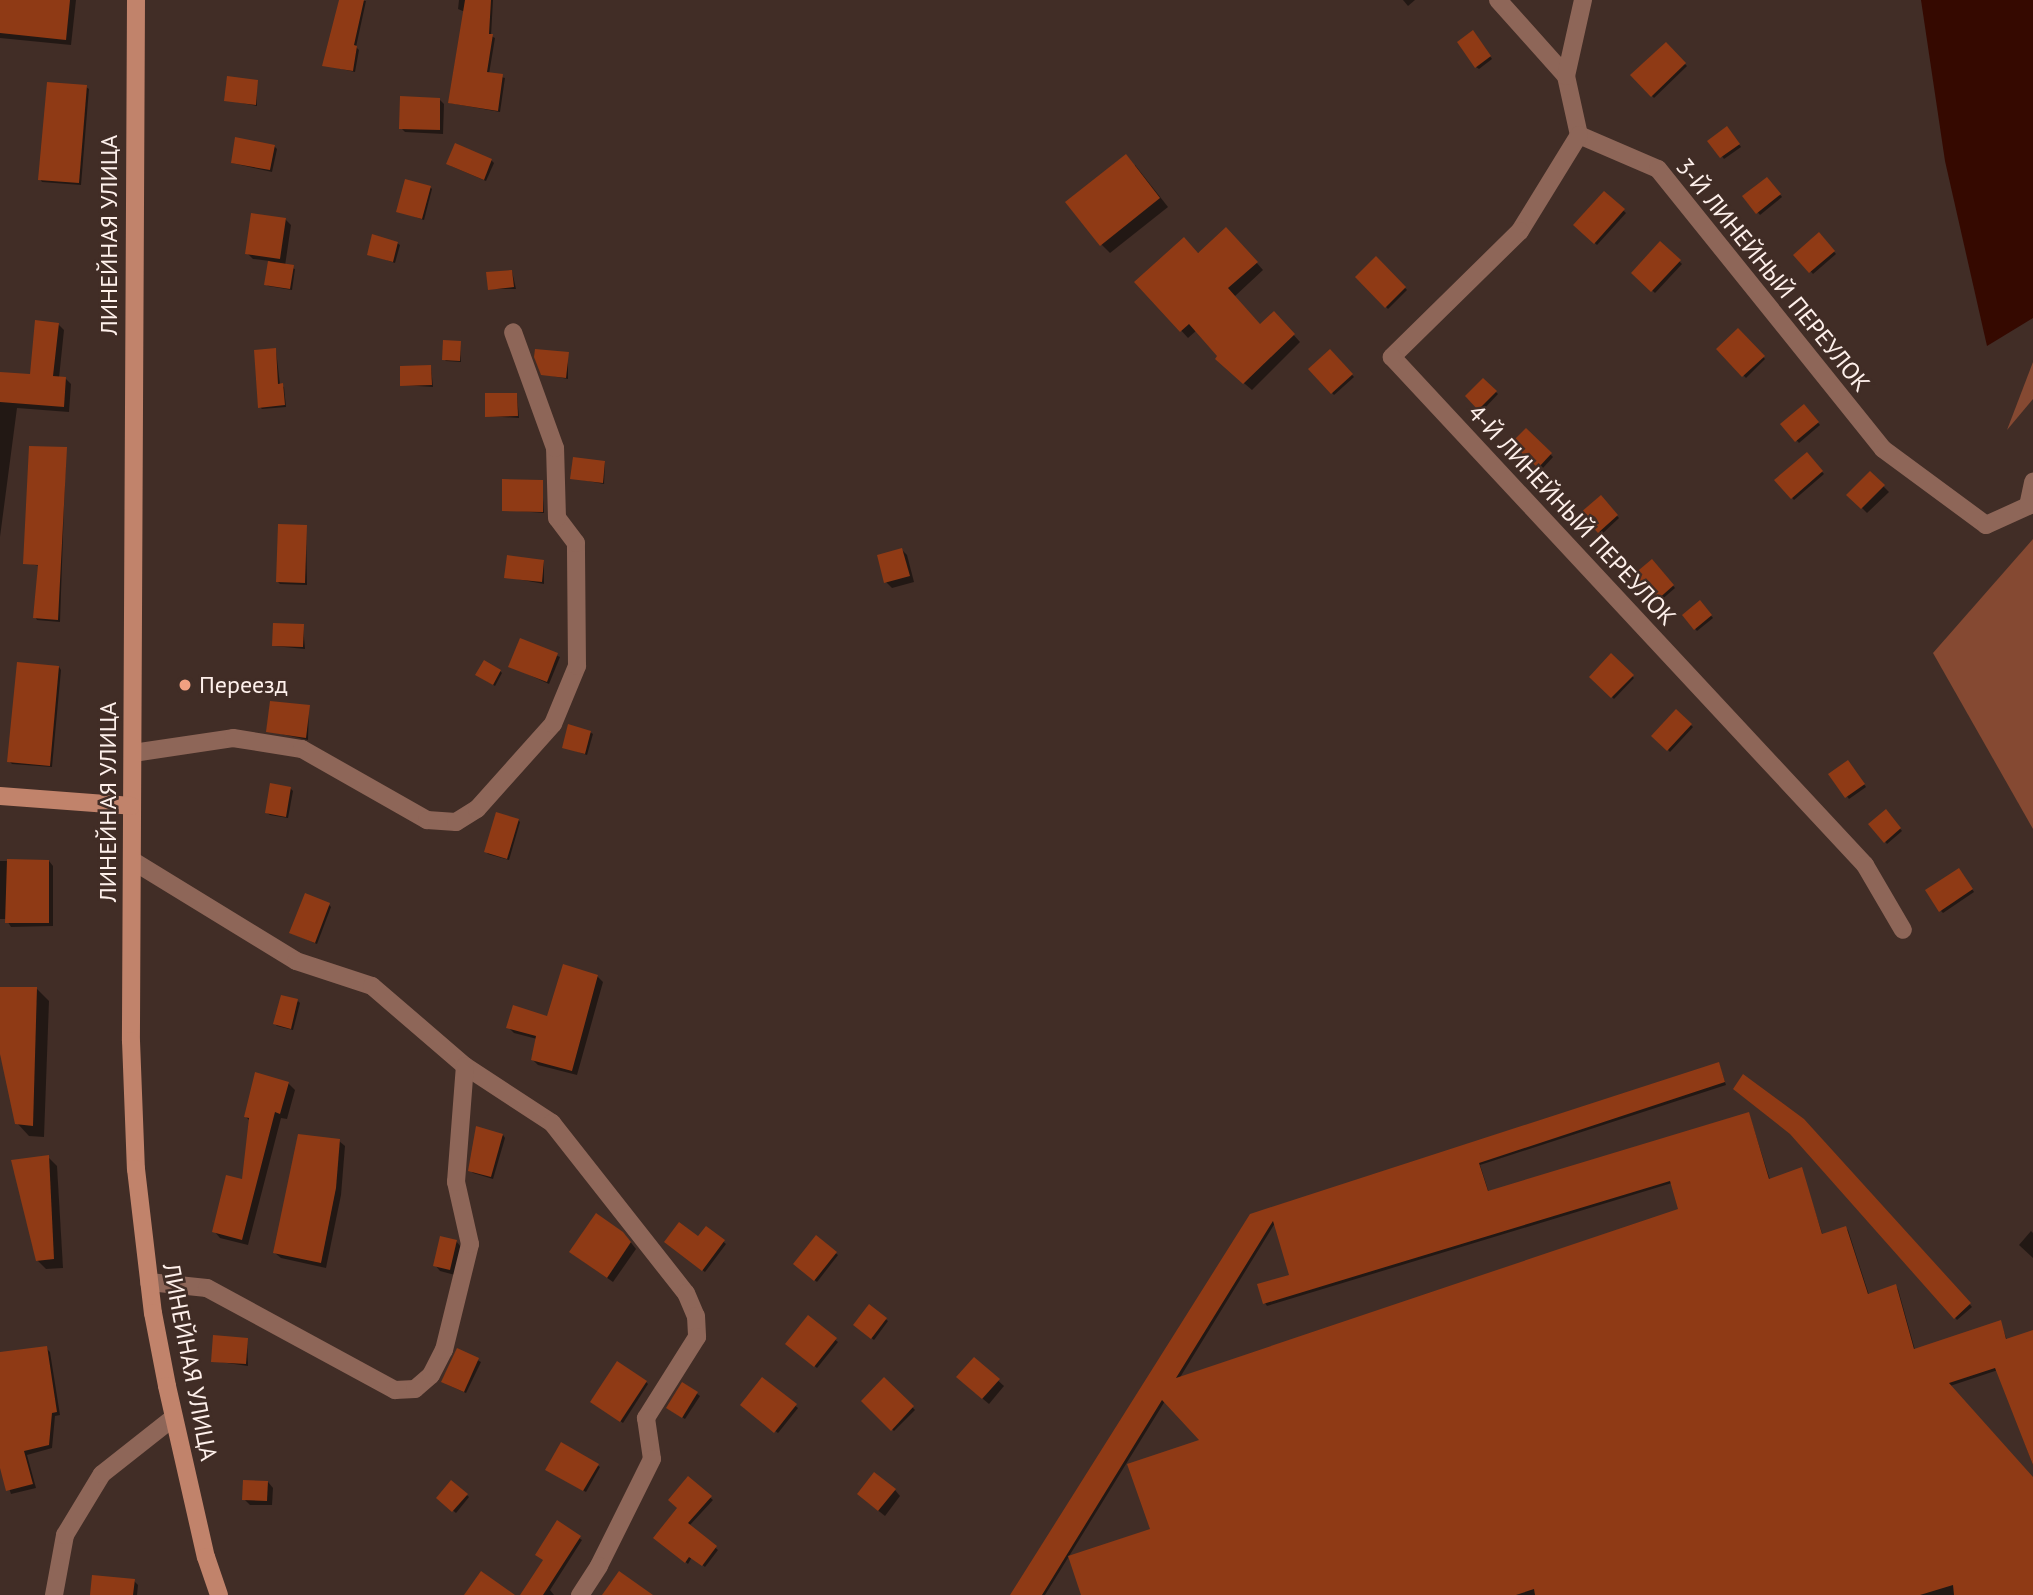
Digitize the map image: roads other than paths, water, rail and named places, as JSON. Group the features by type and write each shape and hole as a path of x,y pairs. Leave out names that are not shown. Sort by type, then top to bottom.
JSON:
{"street":[{"name":"ЛИНЕЙНАЯ УЛИЦА","path":"136,0 131,1041 135,1150 149,1282 173,1418 206,1557 219,1595"},
{"path":"1498,0 1566,76"},
{"path":"1578,135 1566,76 1583,0"},
{"name":"3-Й ЛИНЕЙНЫЙ ПЕРЕУЛОК","path":"1578,135 1658,169 1883,449 1986,525 2028,506 2033,482"},
{"name":"4-Й ЛИНЕЙНЫЙ ПЕРЕУЛОК","path":"1578,135 1520,231 1392,357 1865,865 1903,930"},
{"path":"133,753 233,738 302,749 427,820 456,822 477,809 552,724 578,666 576,542 557,518 555,448 513,332"},
{"path":"0,796 132,806"},
{"path":"133,861 296,961 372,986 465,1066 552,1123 686,1293 696,1316 697,1337 646,1418 652,1459 599,1566 580,1595"},
{"path":"149,1282 207,1288 395,1390 415,1389 431,1375 444,1350 470,1244 456,1182 465,1066"},
{"path":"54,1595 65,1535 102,1474 173,1418"}],"place":[{"name":"Переезд","path":"185,685"}]}
